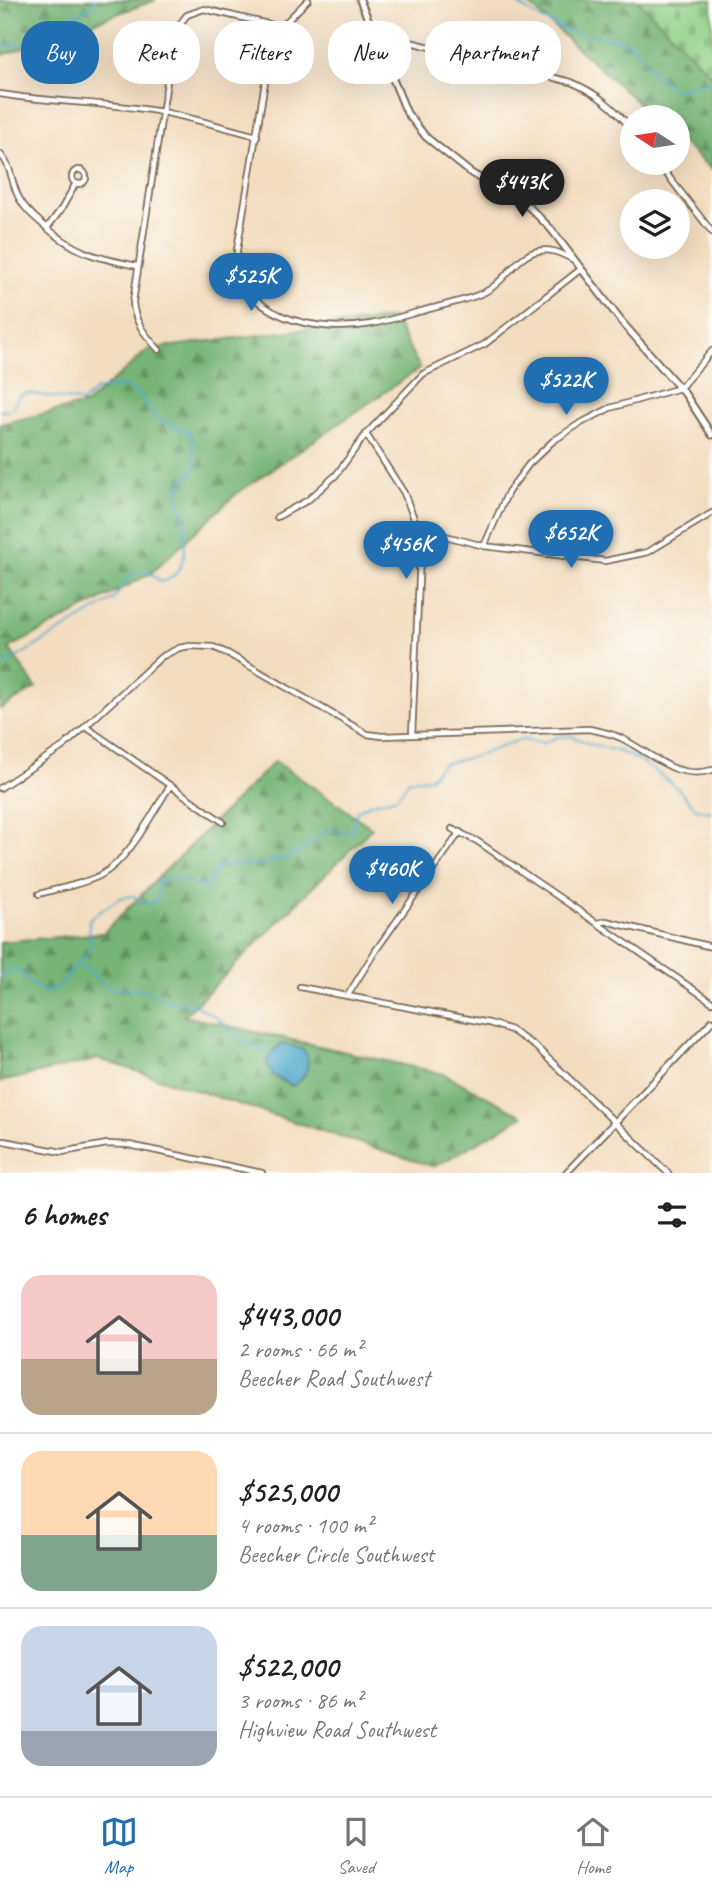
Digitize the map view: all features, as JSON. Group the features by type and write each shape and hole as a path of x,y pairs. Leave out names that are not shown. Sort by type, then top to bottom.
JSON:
{"street":[{"path":"287,21 308,0"},
{"path":"360,0 368,21"},
{"path":"159,350 144,333 134,312 137,266 175,30 187,15 198,9 210,9 257,21"},
{"path":"411,42 571,82 610,104 620,116"},
{"path":"265,84 237,256 243,282 265,308 315,324 371,324 476,296 495,286 523,258 536,251 553,250 574,260"},
{"path":"395,84 407,113 426,137 471,173 529,207 551,229 621,321 680,388 712,435"},
{"path":"0,94 45,102 105,105 162,113 257,136"},
{"path":"0,153 9,168 20,200 28,211 65,243 83,253 137,266"},
{"path":"667,175 712,232"},
{"path":"47,228 76,183"},
{"path":"277,517 308,500 336,475 366,434 423,374 485,344 581,269"},
{"path":"484,546 508,492 529,464 553,441 610,408 680,388 712,351"},
{"path":"366,434 404,493 418,529 412,735"},
{"path":"418,529 484,546 597,561 622,559 658,547 712,513"},
{"path":"0,788 40,763 86,727 161,657 179,648 199,646 213,647 227,653 360,732 382,736 589,729 618,737 676,771 695,774 712,771"},
{"path":"86,727 223,822"},
{"path":"39,894 89,880 112,867 125,854 170,786"},
{"path":"452,829 712,1002"},
{"path":"348,995 376,950 460,832"},
{"path":"597,923 606,921 712,947"},
{"path":"300,987 489,1023 511,1030 536,1046 668,1173"},
{"path":"566,1173 712,1021"},
{"path":"4,1141 62,1152 107,1144 129,1145 262,1173"}],"green space":[{"path":"0,0 156,0 98,21 21,21 21,48 0,56"},
{"path":"524,0 712,0 712,170 690,150 690,105 641,105 561,33 561,21 547,21"},
{"path":"638,0 712,0 712,76"},
{"path":"393,318 420,368 236,494 150,574 9,648 36,688 0,709 0,424 86,404 149,349"},
{"path":"275,761 372,828 184,1016 444,1074 523,1116 434,1167 99,1059 0,1082 0,942 103,933"}],"water":[{"path":"284,1044 304,1050 307,1055 305,1074 293,1086 273,1076 267,1064 272,1051"}],"waterway":[{"path":"0,45 21,45 39,38 88,8 95,0"},
{"path":"511,0 567,31 629,42 661,80 672,88 712,82"},
{"path":"0,411 11,410 19,396 27,393 83,402 96,390 128,387 140,395 156,418 188,432 192,437 195,466 179,487 177,494 183,516 185,544 179,569 172,577 161,582 150,573 136,572 130,576 114,599 9,662 0,663"},
{"path":"0,976 9,970 16,970 40,990 48,991 59,987 90,949 90,918 120,898 134,896 139,901 152,903 157,898 158,884 163,879 184,879 203,888 209,884 210,877 219,866 261,863 292,856 309,846 328,829 351,833 357,811 370,804 397,797 409,780 430,778 442,764 477,756 516,741 544,743 557,737 571,736 618,751 655,771 677,788 696,809 712,812"},
{"path":"79,966 85,967 100,982 112,989 154,992 165,1001 199,1007 217,1018 243,1042 271,1054"}]}
